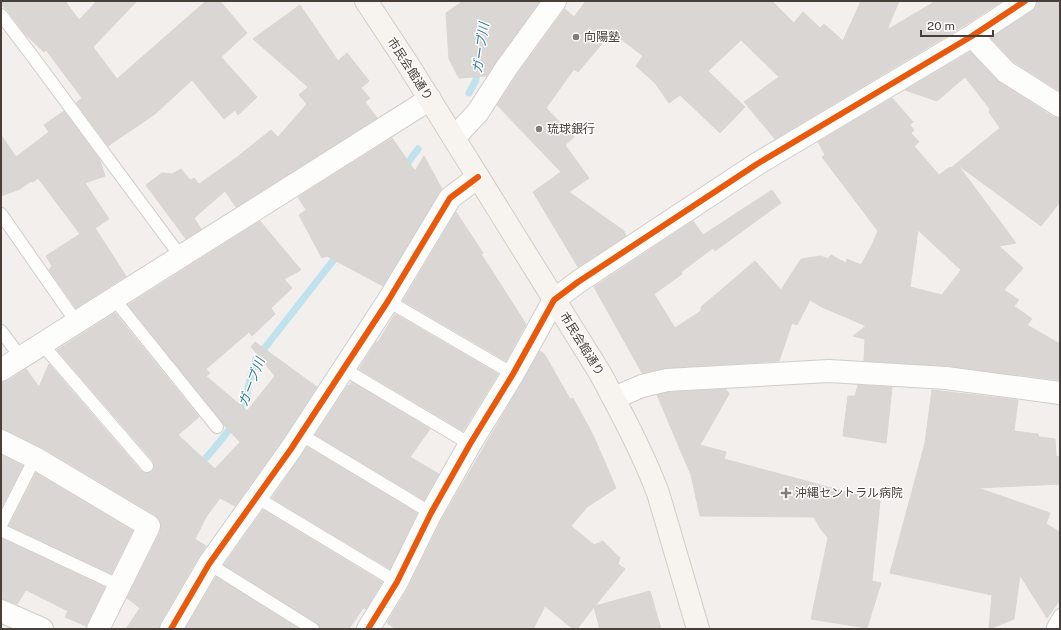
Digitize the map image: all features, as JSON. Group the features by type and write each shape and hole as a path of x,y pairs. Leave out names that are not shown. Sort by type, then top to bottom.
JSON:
{"main road":[{"name":"市民会館通り","path":"366,1 430,99 614,398 658,493 698,629"}],"street":[{"path":"454,138 478,112 507,67 554,1"},
{"path":"368,629 397,582 431,513 470,444 513,374 554,300 591,273 757,164 972,36 1024,1"},
{"path":"972,36 1006,72 1060,106"},
{"path":"1,370 430,99"},
{"path":"171,629 209,564 344,369 388,301 450,198 478,177"},
{"path":"614,398 642,386 667,380 829,371 946,378 1060,392"},
{"path":"1,441 35,458 149,526 98,629"},
{"path":"1,611 42,629"}],"lane":[{"path":"1,15 181,257"},
{"path":"1,214 77,323"},
{"path":"114,299 217,427"},
{"path":"388,301 513,374"},
{"path":"1,331 21,358"},
{"path":"42,344 147,466"},
{"path":"344,369 470,444"},
{"path":"300,434 431,513"},
{"path":"1,526 35,458"},
{"path":"256,497 397,582"},
{"path":"1,530 120,586"},
{"path":"209,564 313,629"},
{"path":"1053,627 1060,615"}],"building":[{"path":"1,1 65,1 79,20 97,1 137,1 93,47 117,79 206,1 220,1 247,33 221,57 257,97 238,115 235,110 224,119 192,80 155,114 108,146 76,103 82,98 46,50 44,52 25,34 7,10 1,5"},
{"path":"463,1 540,1 487,76 459,78 449,59 446,13"},
{"path":"586,1 772,1 794,23 803,12 820,28 824,24 843,41 861,1 899,1 887,30 936,1 1002,1 965,25 775,139 744,102 779,77 741,40 708,71 745,107 720,133 680,95 669,103 655,83 636,66 643,56 612,32 578,72 574,69 546,108 574,137 565,145 589,178 569,192 624,231 626,236 578,267 533,192 561,172 497,105 517,74 565,9 574,17"},
{"path":"1037,1 1060,1 1060,91 1014,62 991,38 1032,11 1036,7"},
{"path":"300,5 338,61 347,53 369,81 361,88 370,98 365,102 377,118 236,207 225,191 194,218 201,229 186,239 146,185 162,173 172,174 181,169 190,180 194,178 199,184 236,158 271,130 278,137 307,104 299,95 308,87 253,39"},
{"path":"970,52 999,82 1053,117 1060,118 1060,202 1041,226 958,165 1016,243 999,246 1023,268 1004,290 1019,300 1014,306 1032,319 1027,325 1060,344 1060,380 948,366 864,361 865,339 853,336 866,326 822,307 810,300 797,325 792,323 779,361 666,368 642,373 594,287 693,221 703,235 772,190 781,203 715,251 713,248 681,272 682,274 654,294 675,328 701,311 701,307 755,261 781,290 801,259 821,256 828,259 831,255 846,263 847,259 861,265 878,231 822,157 825,155 818,142 892,98 913,122 910,125 914,130 911,133 919,142 914,146 939,175 950,167 951,168 1000,128 989,112 990,109 965,77 937,101 905,90","holes":["918,230 961,270 942,295 910,287"]},
{"path":"64,111 100,160 105,176 85,183 109,219 95,228 126,276 76,308 49,270 52,266 46,256 80,234 38,178 20,189 1,196 1,135 16,157 49,132 44,125"},
{"path":"392,138 415,171 424,156 442,189 383,286 327,256 322,258 299,215 306,210 298,197"},
{"path":"456,212 526,324 506,361 403,301"},
{"path":"260,221 301,270 284,279 292,288 271,308 275,314 252,336 249,332 206,369 210,373 206,376 247,411 275,376 251,347 255,342 317,387 281,442 235,506 220,498 206,517 195,539 206,546 160,623 159,629 126,629 140,608 127,598 160,532 160,520 155,515 41,447 7,430 1,429 1,382 8,381 26,369 39,387 49,364 141,471 145,473 152,472 154,468 153,461 57,350 115,313 199,417 178,435 215,469 240,442 224,425 128,305"},
{"path":"395,314 498,374 463,431 359,369"},
{"path":"540,351 545,355 570,399 573,398 593,435 616,488 587,507 571,526 594,545 603,541 620,558 618,564 625,569 595,606 650,591 661,629 600,629 594,607 577,629 573,629 545,606 533,629 396,629 387,623 408,588 442,519"},
{"path":"352,382 430,429 410,457 439,474 424,500 315,435 348,385 349,386"},
{"path":"858,385 892,387 886,443 843,436 848,396 855,396"},
{"name":"沖縄セントラル病院","path":"726,389 729,394 700,445 726,452 724,459 880,501 872,581 881,583 867,628 811,619 828,538 814,517 700,516 691,475 657,395 669,392"},
{"path":"932,390 1018,400 1014,431 1038,434 1039,437 1055,439 1056,456 1060,457 1060,484 978,488 1050,513 1046,524 1060,532 1060,600 1047,618 1020,575 1014,619 989,629 992,595 890,573 925,443"},
{"path":"307,447 417,513 390,569 272,498"},
{"path":"1,455 23,466 1,508"},
{"path":"36,473 133,531 111,574 9,526"},
{"path":"263,510 382,582 366,609 363,608 349,629 320,629 317,623 224,565"},
{"path":"1,538 105,587 86,626 65,617 68,611 26,590 17,604 1,599"},
{"path":"216,577 299,629 185,629"}],"waterway":[{"name":"ガーブ川","path":"469,93 476,80 477,68"},
{"name":"ガーブ川","path":"404,168 418,149"},
{"name":"ガーブ川","path":"199,466 227,433 238,415 246,396 256,359 339,253"}],"cycle path":[{"path":"368,629 397,582 431,513 470,444 513,374 554,300 578,282 757,164 972,36 1025,1"},
{"path":"171,629 209,564 291,449 388,301 450,198 478,177"}],"place":[{"name":"向陽塾","path":"576,37"},
{"name":"琉球銀行","path":"539,129"},
{"name":"沖縄セントラル病院","path":"786,493"}]}
